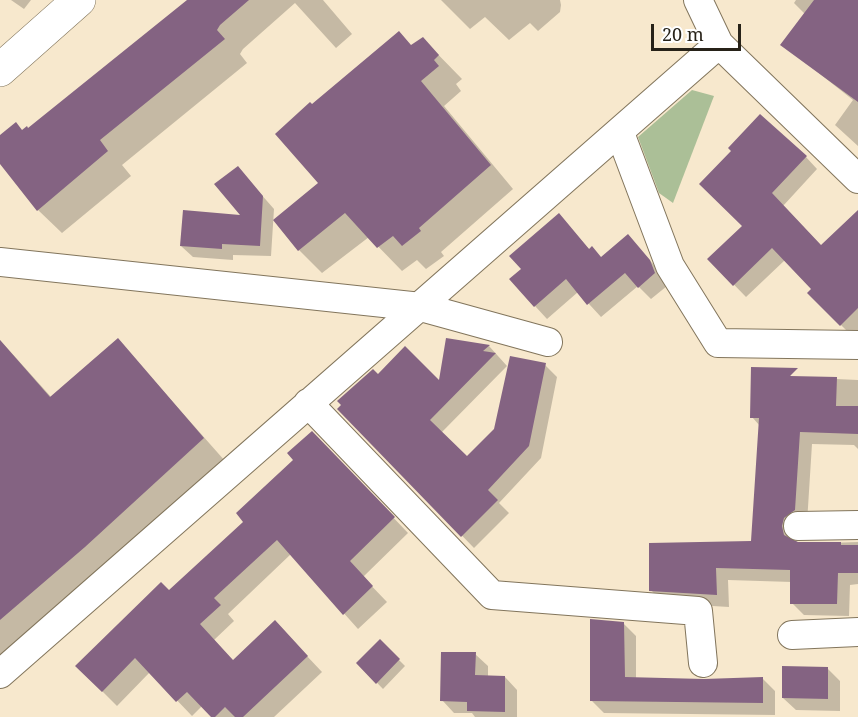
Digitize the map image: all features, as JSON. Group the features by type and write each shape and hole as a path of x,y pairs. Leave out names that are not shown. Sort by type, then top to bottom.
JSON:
{"street":[{"path":"0,70 79,0"},
{"path":"698,0 719,44 858,179"},
{"path":"0,674 308,403 620,134 719,44"},
{"path":"620,134 670,266 718,343 858,345"},
{"path":"0,262 421,307 548,342"},
{"path":"308,403 492,595 698,611 703,663"},
{"path":"798,526 858,525"},
{"path":"792,635 858,632"}],"green space":[{"path":"692,90 714,96 673,203 659,193 638,137"}],"building":[{"path":"187,0 249,0 220,25 217,30 225,39 100,140 108,151 37,211 0,164 0,135 16,122 22,130 27,126 28,128"},
{"path":"814,0 858,0 858,102 780,45"},
{"path":"399,31 411,45 423,37 439,55 434,60 439,66 421,81 491,165 419,228 421,231 402,246 393,236 377,248 345,213 298,251 273,220 318,183 275,134 310,102 312,104"},
{"path":"760,114 807,156 772,193 821,245 858,210 858,308 840,326 807,293 811,289 772,248 733,286 707,259 742,226 699,184 731,151 728,148"},
{"path":"238,166 263,196 260,246 222,244 222,249 180,246 183,210 240,215 214,184"},
{"path":"559,213 589,249 592,246 601,257 628,234 650,260 655,273 638,288 625,273 587,305 566,279 534,307 509,279 521,269 509,256"},
{"path":"118,338 204,438 85,547 0,620 0,340 50,397"},
{"path":"446,338 490,345 483,351 496,353 430,420 467,456 494,429 510,356 546,363 529,446 488,490 498,500 461,537 337,409 341,405 337,401 373,369 378,374 405,346 439,380"},
{"path":"751,367 798,368 790,376 837,377 836,406 858,406 858,434 800,432 795,510 784,518 782,526 784,535 798,542 841,542 841,545 858,545 858,573 838,573 837,604 790,604 790,570 716,568 717,595 649,591 649,543 751,541 759,418 750,418"},
{"path":"312,431 395,517 350,561 373,586 343,615 277,540 214,598 221,605 200,624 233,660 275,620 308,656 243,717 235,717 225,707 215,717 211,717 187,692 176,702 135,658 102,692 75,666 161,582 169,590 243,522 236,513 293,460 287,453"},
{"path":"590,619 624,622 625,677 704,679 763,677 763,703 590,701"},
{"path":"380,639 400,659 376,684 356,663"},
{"path":"441,652 476,652 475,675 505,676 505,712 467,711 467,702 440,701"},
{"path":"782,666 828,667 828,699 782,698"}]}
